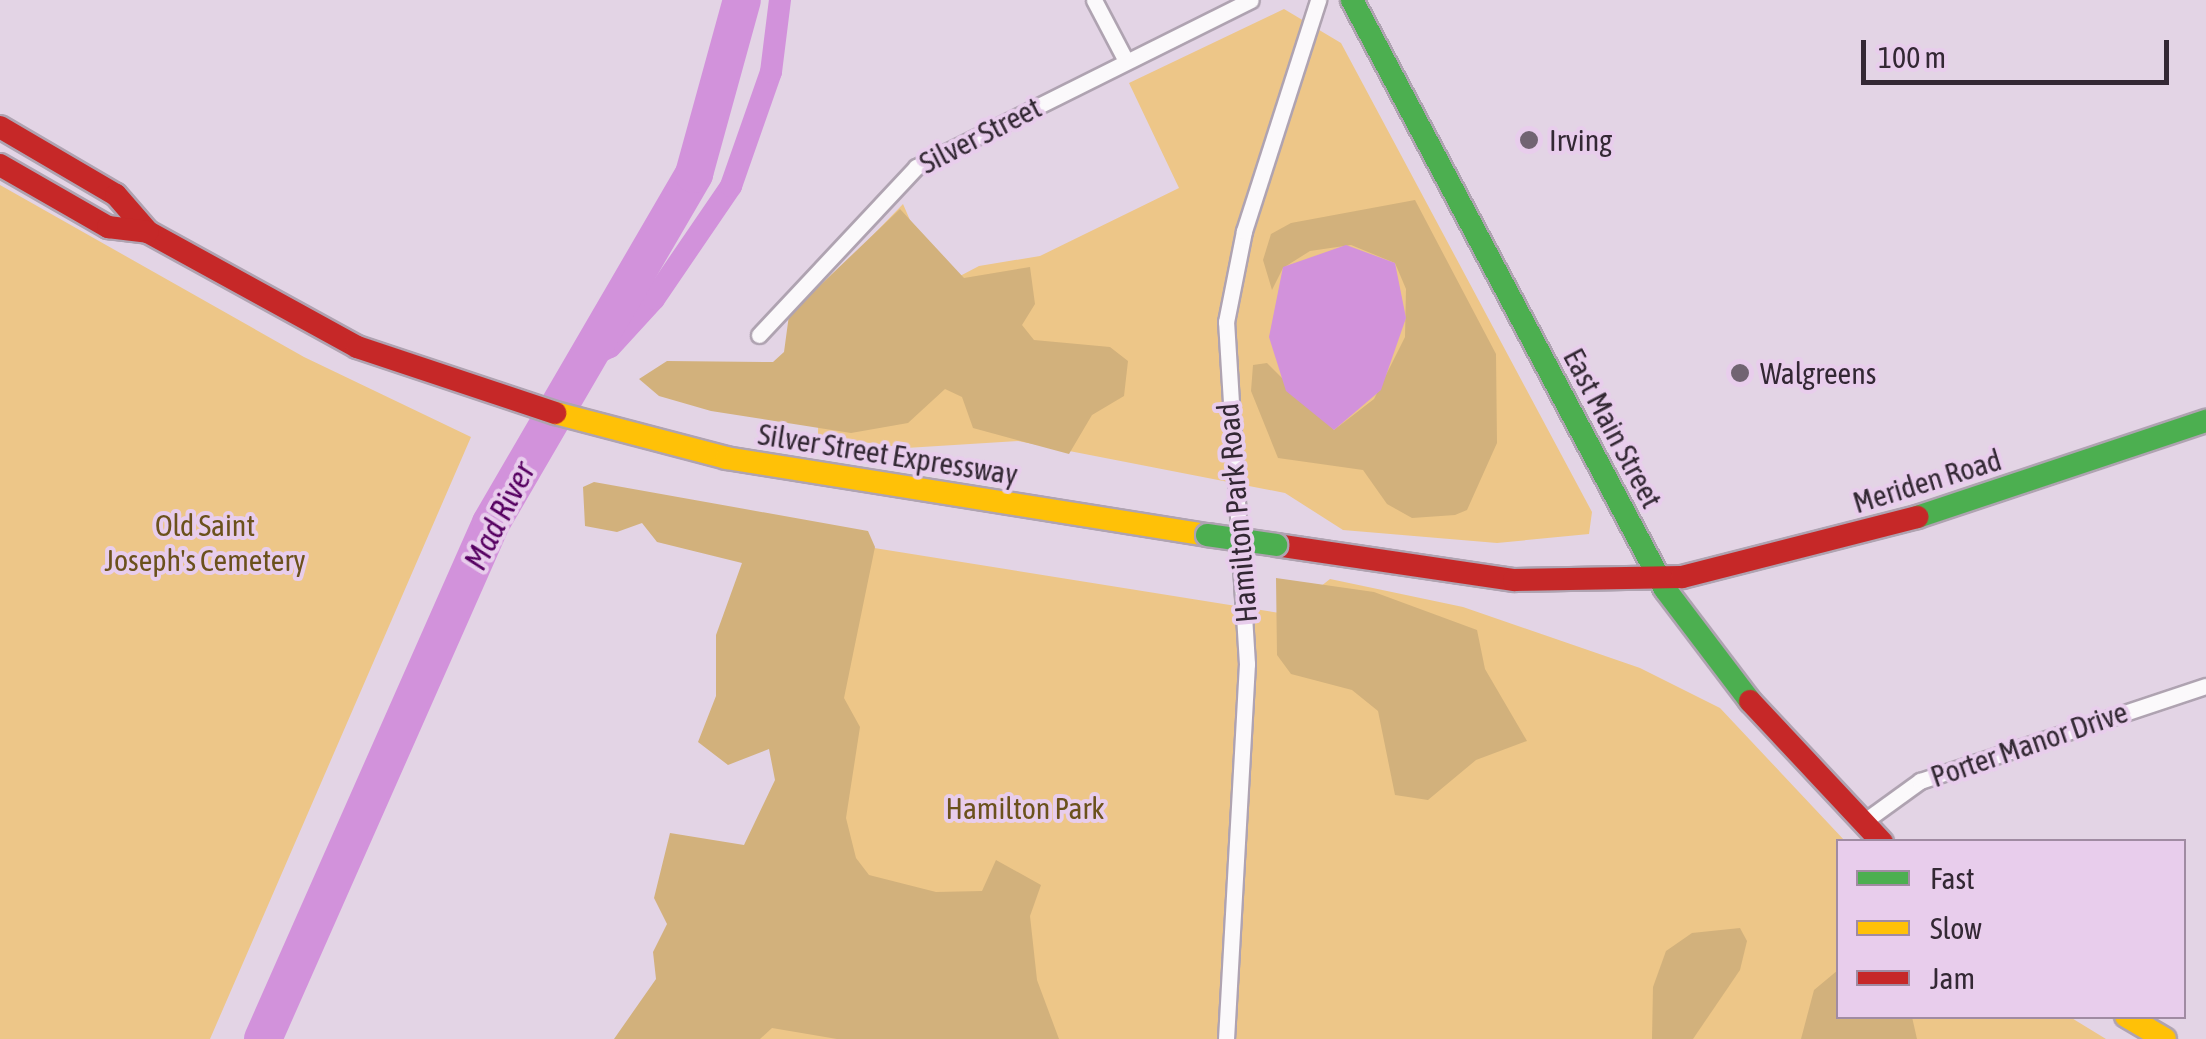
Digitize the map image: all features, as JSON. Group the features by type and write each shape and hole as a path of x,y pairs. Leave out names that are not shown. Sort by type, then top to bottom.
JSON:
{"main road":[{"name":"East Main Street","path":"1352,0 1660,580 1759,714 1879,839"},
{"name":"Silver Street Expressway","path":"0,127 124,200 148,232"},
{"name":"Silver Street Expressway","path":"0,165 108,228 148,232 357,347 522,407 600,429 1207,535 1514,580 1660,580"},
{"name":"Meriden Road","path":"1660,580 1920,516 2206,421"},
{"path":"2129,1019 2164,1039"}],"street":[{"path":"1094,0 1126,61"},
{"name":"Silver Street","path":"759,336 902,177 1251,0"},
{"name":"Hamilton Park Road","path":"1226,1039 1248,664 1226,322 1240,244 1318,0"},
{"name":"Porter Manor Drive","path":"1862,823 1920,781 2206,686"}],"green space":[{"path":"1284,9 1341,43 1592,512 1589,534 1497,543 1343,530 1285,493 1018,441 906,448 818,436 819,329 802,309 903,204 939,287 979,266 1040,256 1179,188 1129,83"},
{"name":"Old Saint Joseph's Cemetery","path":"0,185 304,357 471,437 210,1039 0,1039"},
{"name":"Hamilton Park","path":"818,539 1286,614 1330,579 1463,607 1640,668 1720,708 1843,839 1836,839 1836,1019 2073,1019 2106,1039 635,1039 776,896"}],"shaded area":[{"path":"1415,200 1496,354 1497,443 1467,510 1455,515 1412,518 1387,504 1363,470 1278,458 1251,391 1253,365 1267,363 1334,430 1374,399 1405,337 1406,289 1395,263 1351,245 1310,251 1283,268 1272,290 1263,260 1271,234 1291,223"},
{"path":"900,209 964,278 1030,267 1035,304 1022,325 1034,340 1110,347 1128,361 1124,396 1092,415 1069,454 973,428 962,397 945,389 908,423 851,433 711,411 659,396 639,379 667,361 773,362 784,352 789,315"},
{"path":"1346,245 1395,263 1406,318 1381,390 1334,430 1286,391 1269,337 1283,267"},
{"path":"594,482 868,531 875,547 844,698 860,727 846,818 856,858 869,875 936,892 982,891 996,860 1041,885 1030,916 1037,980 1059,1039 837,1039 772,1028 760,1039 614,1039 656,979 653,952 667,924 654,898 670,833 744,845 775,780 769,749 728,765 698,742 716,696 716,635 742,563 657,542 642,523 617,532 585,526 583,487"},
{"path":"1276,578 1374,592 1477,630 1485,669 1527,741 1476,760 1428,800 1395,795 1378,711 1352,690 1291,674 1277,655"},
{"path":"1740,928 1747,941 1740,970 1693,1039 1652,1039 1653,987 1666,951 1692,933"},
{"path":"1836,972 1836,1019 1912,1019 1917,1039 1801,1039 1814,990"}],"waterway":[{"name":"Mad River","path":"263,1039 491,523 694,174 742,0"},
{"path":"582,361 610,347 654,299 731,186 771,72 780,0"}],"traffic: fast":[{"path":"1352,0 1665,589 1750,701"},
{"path":"1917,517 2206,421"},
{"path":"1207,535 1276,545"}],"traffic: slow":[{"path":"555,413 726,458 1207,535"},
{"path":"2131,1019 2165,1039"}],"traffic: jam":[{"path":"0,127 116,195 148,232 357,347 555,413"},
{"path":"0,165 108,227 148,232"},
{"path":"1276,545 1514,580 1682,577 1917,517"},
{"path":"1750,701 1879,839"}],"place":[{"name":"Irving","path":"1529,140"},
{"name":"Walgreens","path":"1740,373"}]}
